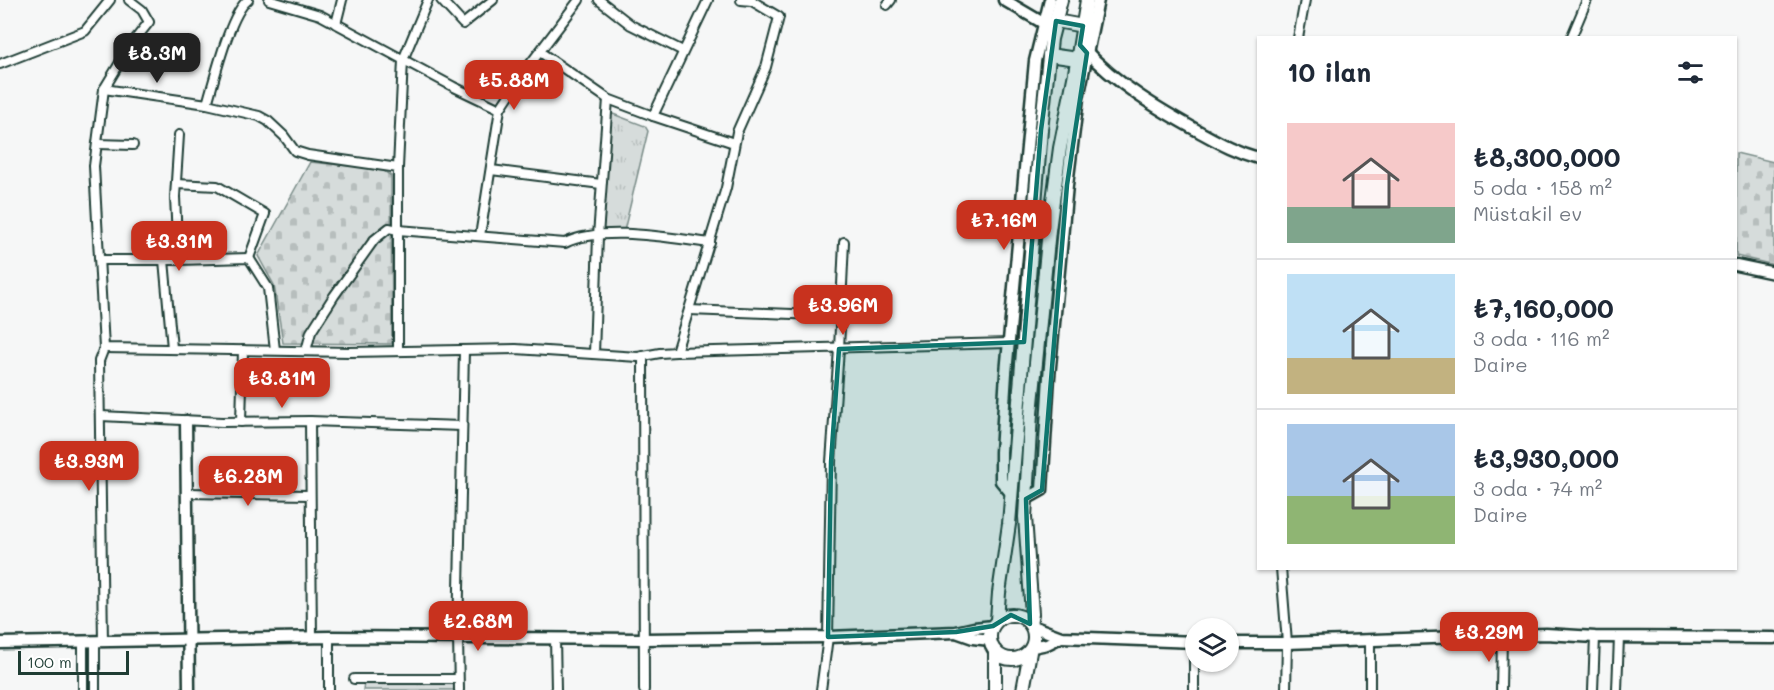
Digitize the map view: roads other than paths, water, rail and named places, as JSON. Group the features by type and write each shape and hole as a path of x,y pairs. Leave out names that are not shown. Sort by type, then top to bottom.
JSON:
{"main road":[{"path":"995,690 993,646 1011,493 1051,24 1061,0"},
{"path":"1023,690 1035,637 1031,625 1025,517 1031,414 1049,230 1060,148 1082,52 1087,0"},
{"path":"1051,24 1083,26"},
{"path":"1050,55 1082,52"},
{"path":"995,623 1011,615 1018,616 1031,625"},
{"path":"993,646 1000,656 1012,660 1019,659 1031,649"}],"street":[{"path":"0,64 85,31 110,0"},
{"path":"95,690 99,641 99,361 104,348 94,166 104,89 130,46 149,22 142,10 129,0"},
{"path":"207,104 230,33 241,6 248,0"},
{"path":"269,0 320,15 500,109"},
{"path":"336,24 342,0"},
{"path":"398,351 398,168 403,60 428,0"},
{"path":"441,0 464,24 493,0"},
{"path":"480,236 500,109 579,0"},
{"path":"599,0 631,25 683,51"},
{"path":"653,116 708,0"},
{"path":"676,352 726,188 737,132 766,67 779,16 752,1 741,0"},
{"path":"1004,0 1051,24"},
{"path":"1011,493 1001,481 1009,343 1035,61 1051,24 1050,0"},
{"path":"1098,0 1082,52 1164,112 1240,153 1257,158"},
{"path":"1298,36 1305,0"},
{"path":"1572,36 1587,0"},
{"path":"540,52 608,99 734,143"},
{"path":"104,89 207,104 259,116 284,136 295,151 308,155 398,168"},
{"path":"594,354 598,236 608,99"},
{"path":"178,260 176,184 179,135"},
{"path":"97,144 133,146"},
{"path":"491,170 602,184"},
{"path":"176,184 217,186 265,214 249,258"},
{"path":"306,351 310,332 334,296 374,240 388,228 565,243 576,238 628,233 710,243"},
{"path":"821,690 828,637 831,462 844,242"},
{"path":"100,260 249,258"},
{"path":"249,258 268,288 275,350"},
{"path":"164,260 172,348"},
{"path":"1737,265 1774,273"},
{"path":"689,310 841,316"},
{"path":"104,348 306,351 516,349 643,356 676,352 1009,343"},
{"path":"241,422 243,350"},
{"path":"459,690 464,350"},
{"path":"643,356 644,690"},
{"path":"100,416 186,421 462,426"},
{"path":"186,421 189,690"},
{"path":"309,422 312,638"},
{"path":"186,493 310,495"},
{"path":"1281,570 1287,643 1286,690"},
{"path":"0,643 329,637 644,639 828,637 956,632 995,623"},
{"path":"1031,625 1061,637 1185,642"},
{"path":"956,632 993,646"},
{"path":"1239,643 1370,641 1546,634 1774,638"},
{"path":"1593,690 1595,636"},
{"path":"329,637 329,690"},
{"path":"1031,649 1061,637"},
{"path":"1501,690 1502,637"},
{"path":"1617,690 1619,637"},
{"path":"555,638 556,690"},
{"path":"83,641 83,690"},
{"path":"1370,641 1370,690"},
{"path":"1194,672 1194,690"},
{"path":"354,679 458,679"}]}
